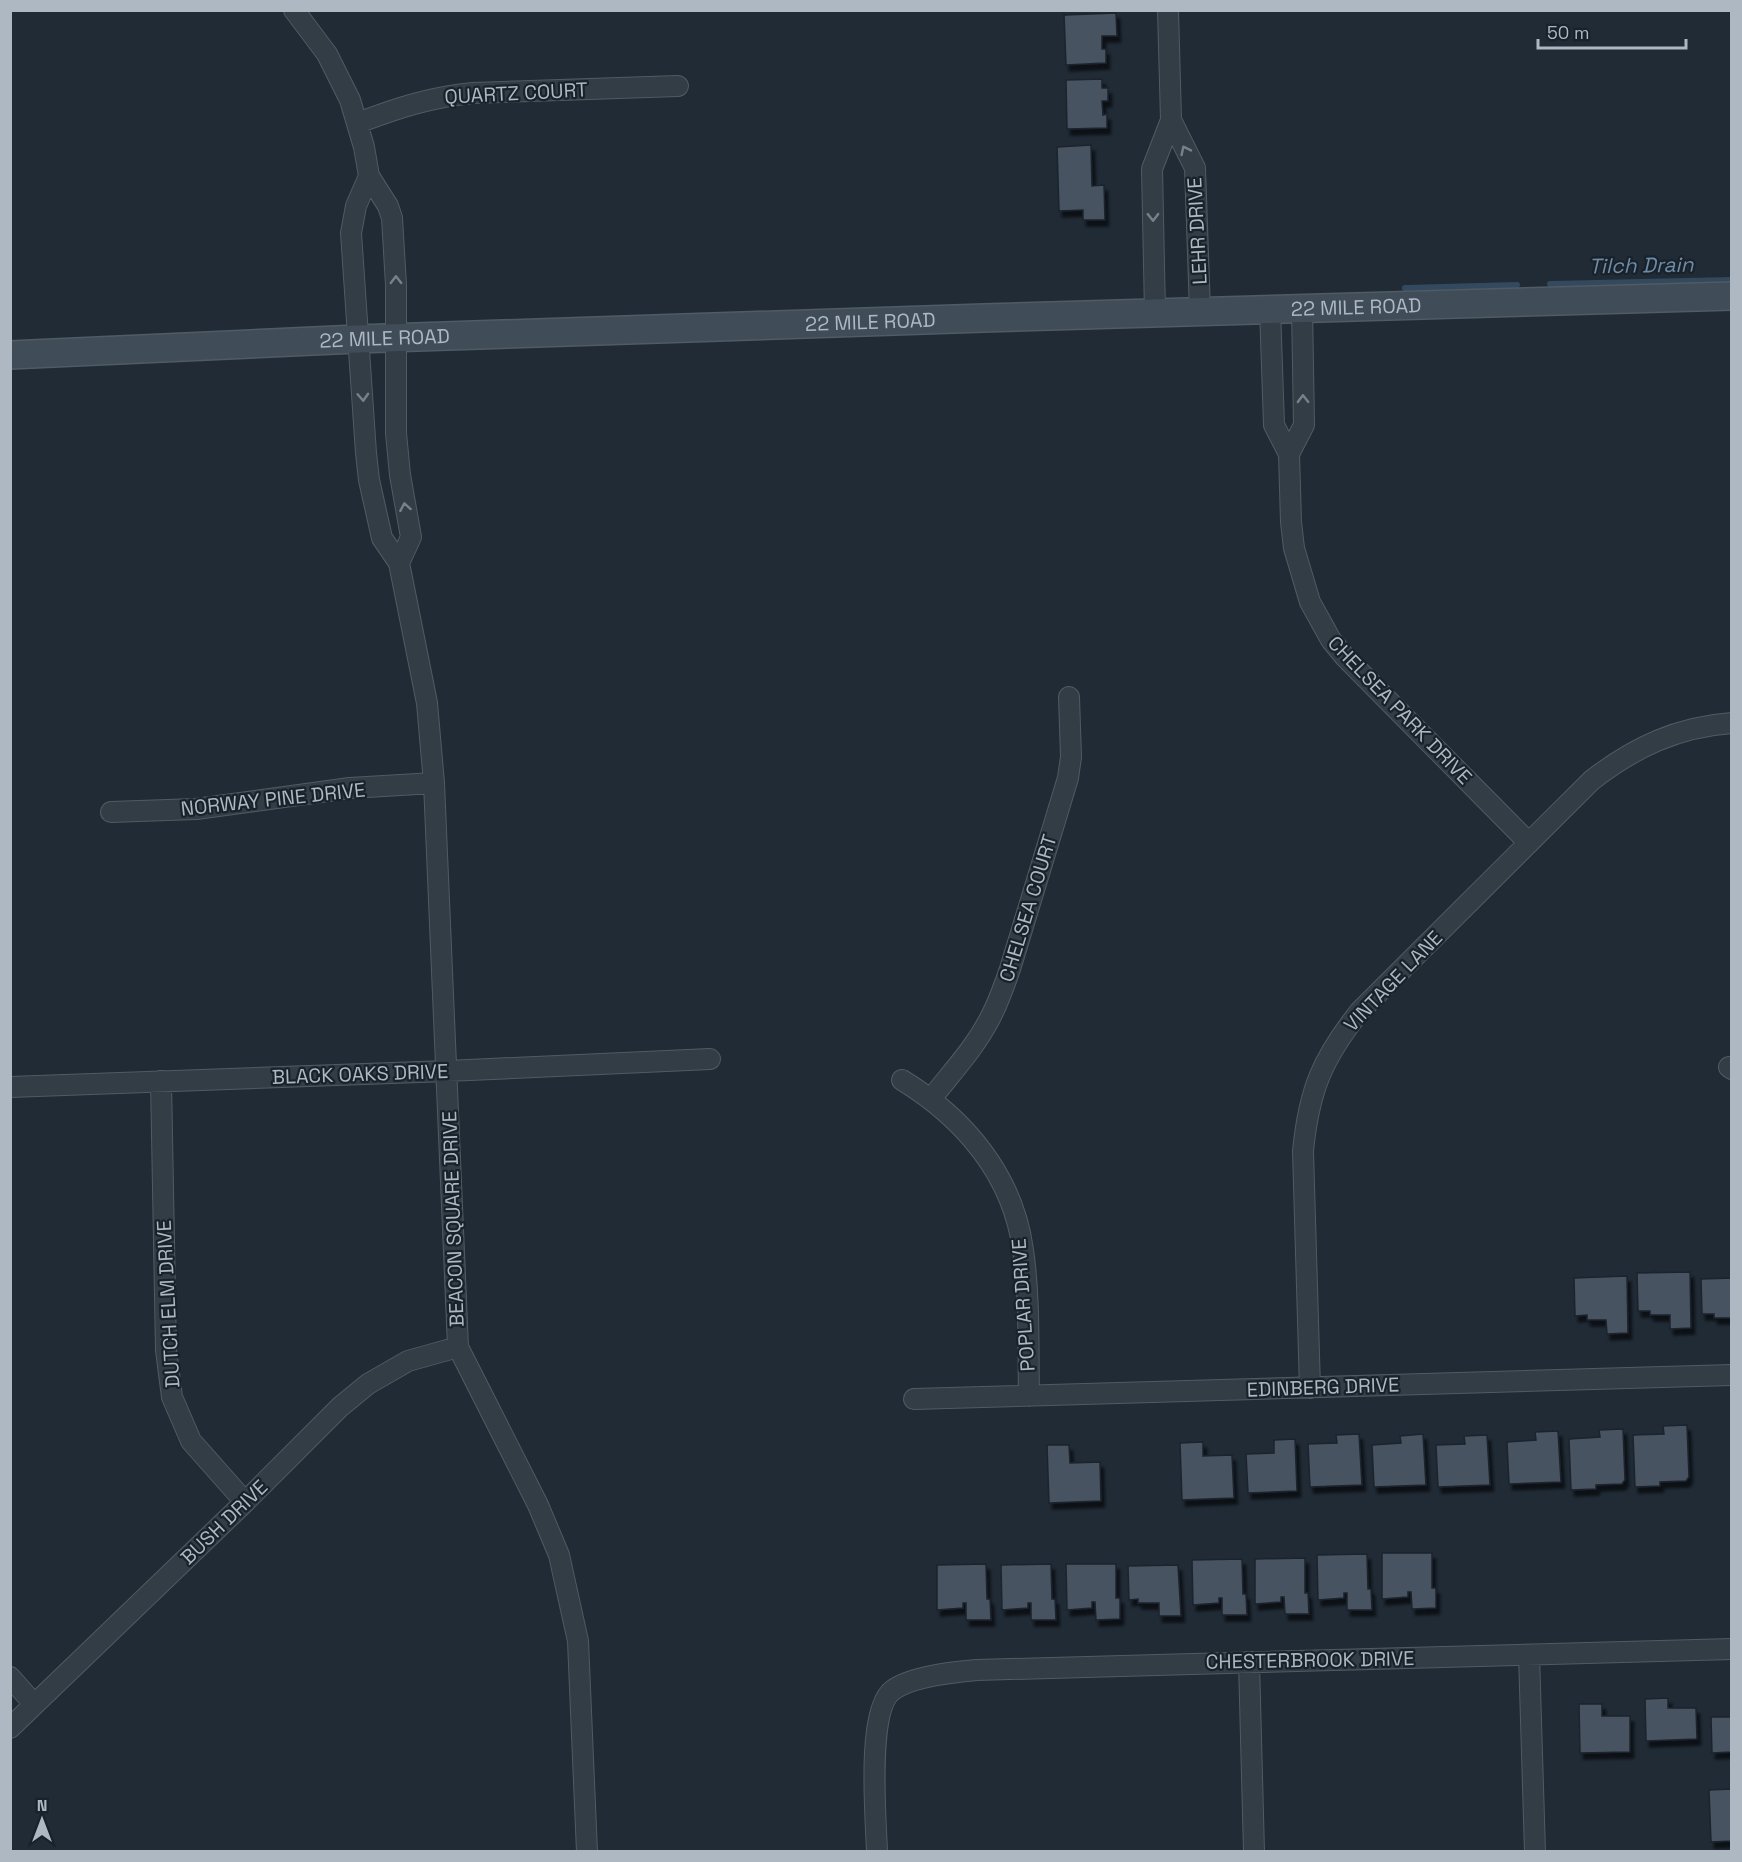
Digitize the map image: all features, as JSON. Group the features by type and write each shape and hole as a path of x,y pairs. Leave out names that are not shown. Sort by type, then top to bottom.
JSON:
{"street":[{"path":"294,10 327,54 350,100 358,123 369,176 388,206 393,225 396,285 396,433 400,475 411,537 399,563"},
{"name":"LEHR DRIVE","path":"1155,312 1152,169 1171,120 1168,10"},
{"name":"QUARTZ COURT","path":"358,123 401,107 444,96 678,86"},
{"name":"LEHR DRIVE","path":"1171,120 1194,168 1200,311"},
{"name":"BEACON SQUARE DRIVE","path":"369,176 356,206 351,233 357,339 369,480 382,538 399,563 427,704 434,783 458,1347 538,1505 559,1555 578,1641 587,1851"},
{"name":"22 MILE ROAD","path":"10,355 357,339 1155,312 1731,296"},
{"name":"CHELSEA PARK DRIVE","path":"1289,454 1304,424 1302,308"},
{"name":"CHELSEA PARK DRIVE","path":"1270,309 1274,425 1289,454 1294,548 1310,602 1331,640 1345,657 1529,843"},
{"name":"CHELSEA COURT","path":"932,1099 989,1021 1010,969 1068,778 1071,757 1069,697"},
{"name":"VINTAGE LANE","path":"1310,1388 1303,1151 1305,1127 1317,1079 1328,1055 1360,1011 1592,780 1631,752 1675,733 1731,723"},
{"name":"NORWAY PINE DRIVE","path":"111,812 196,809 316,792 434,783"},
{"name":"BLACK OAKS DRIVE","path":"10,1087 710,1059"},
{"name":"POPLAR DRIVE","path":"902,1080 932,1099 969,1133 984,1152 1008,1196 1023,1248 1029,1396"},
{"name":"DUTCH ELM DRIVE","path":"161,1081 166,1350 172,1397 191,1441 245,1502"},
{"name":"BUSH DRIVE","path":"10,1728 245,1502 340,1407 368,1384 408,1361 458,1347"},
{"name":"EDINBERG DRIVE","path":"914,1399 1731,1375"},
{"name":"CHESTERBROOK DRIVE","path":"877,1851 875,1755 879,1718 891,1691 906,1683 933,1676 977,1670 1731,1649"},
{"path":"1529,1655 1535,1851"},
{"path":"1249,1662 1254,1851"},
{"path":"10,1677 34,1704"}],"building":[{"path":"1116,13 1117,36 1102,36 1102,49 1106,49 1106,63 1066,65 1064,15"},
{"path":"1102,79 1102,88 1108,88 1108,101 1102,101 1103,115 1107,114 1107,128 1067,129 1066,80"},
{"path":"1091,145 1092,186 1104,185 1105,220 1083,220 1083,210 1059,211 1057,147"},
{"path":"1690,1272 1691,1328 1670,1329 1670,1315 1650,1315 1650,1311 1638,1311 1637,1273"},
{"path":"1627,1276 1628,1333 1607,1334 1606,1320 1587,1320 1587,1315 1575,1316 1574,1278"},
{"path":"1732,1278 1732,1318 1714,1318 1714,1314 1702,1314 1701,1279"},
{"path":"1687,1425 1689,1477 1686,1481 1660,1482 1660,1486 1635,1487 1633,1435 1664,1434 1663,1426"},
{"path":"1623,1429 1625,1480 1622,1484 1596,1485 1596,1489 1571,1490 1569,1439 1600,1437 1599,1430"},
{"path":"1558,1431 1561,1482 1509,1484 1507,1442 1536,1440 1535,1432"},
{"path":"1359,1434 1362,1485 1310,1487 1308,1444 1337,1443 1336,1435"},
{"path":"1423,1434 1426,1485 1374,1487 1372,1445 1401,1443 1400,1436"},
{"path":"1487,1435 1490,1485 1438,1487 1436,1445 1465,1444 1464,1436"},
{"path":"1295,1439 1297,1491 1248,1493 1246,1454 1274,1453 1274,1440"},
{"path":"1203,1442 1203,1456 1232,1455 1234,1498 1182,1500 1180,1443"},
{"path":"1047,1445 1069,1445 1070,1463 1100,1462 1101,1501 1049,1503"},
{"path":"1382,1553 1432,1553 1432,1588 1436,1588 1436,1608 1412,1609 1411,1592 1408,1592 1408,1597 1382,1599"},
{"path":"1367,1554 1368,1589 1371,1589 1372,1610 1347,1610 1347,1593 1344,1593 1344,1598 1318,1600 1317,1555"},
{"path":"1305,1558 1305,1593 1308,1593 1309,1614 1285,1614 1284,1597 1281,1597 1281,1602 1255,1604 1255,1559"},
{"path":"1242,1559 1243,1594 1246,1594 1247,1615 1222,1615 1222,1598 1219,1598 1219,1603 1193,1605 1192,1560"},
{"path":"986,1564 987,1599 990,1599 991,1620 966,1620 966,1603 963,1603 963,1608 937,1610 937,1565"},
{"path":"1051,1564 1052,1599 1055,1599 1056,1620 1031,1620 1031,1603 1028,1603 1028,1608 1002,1610 1001,1565"},
{"path":"1066,1564 1116,1564 1116,1598 1120,1598 1120,1619 1096,1620 1095,1602 1092,1602 1092,1608 1067,1610"},
{"path":"1178,1565 1181,1616 1159,1616 1159,1603 1138,1603 1138,1599 1129,1600 1128,1566"},
{"path":"1668,1698 1668,1708 1696,1708 1697,1739 1646,1741 1645,1699"},
{"path":"1579,1704 1602,1704 1602,1716 1630,1716 1630,1752 1580,1753"},
{"path":"1711,1717 1732,1717 1732,1752 1712,1753"},
{"path":"1732,1789 1732,1841 1711,1842 1709,1790"}],"waterway":[{"name":"Tilch Drain","path":"1550,284 1732,280"},
{"name":"Tilch Drain","path":"1405,288 1517,285"}]}
